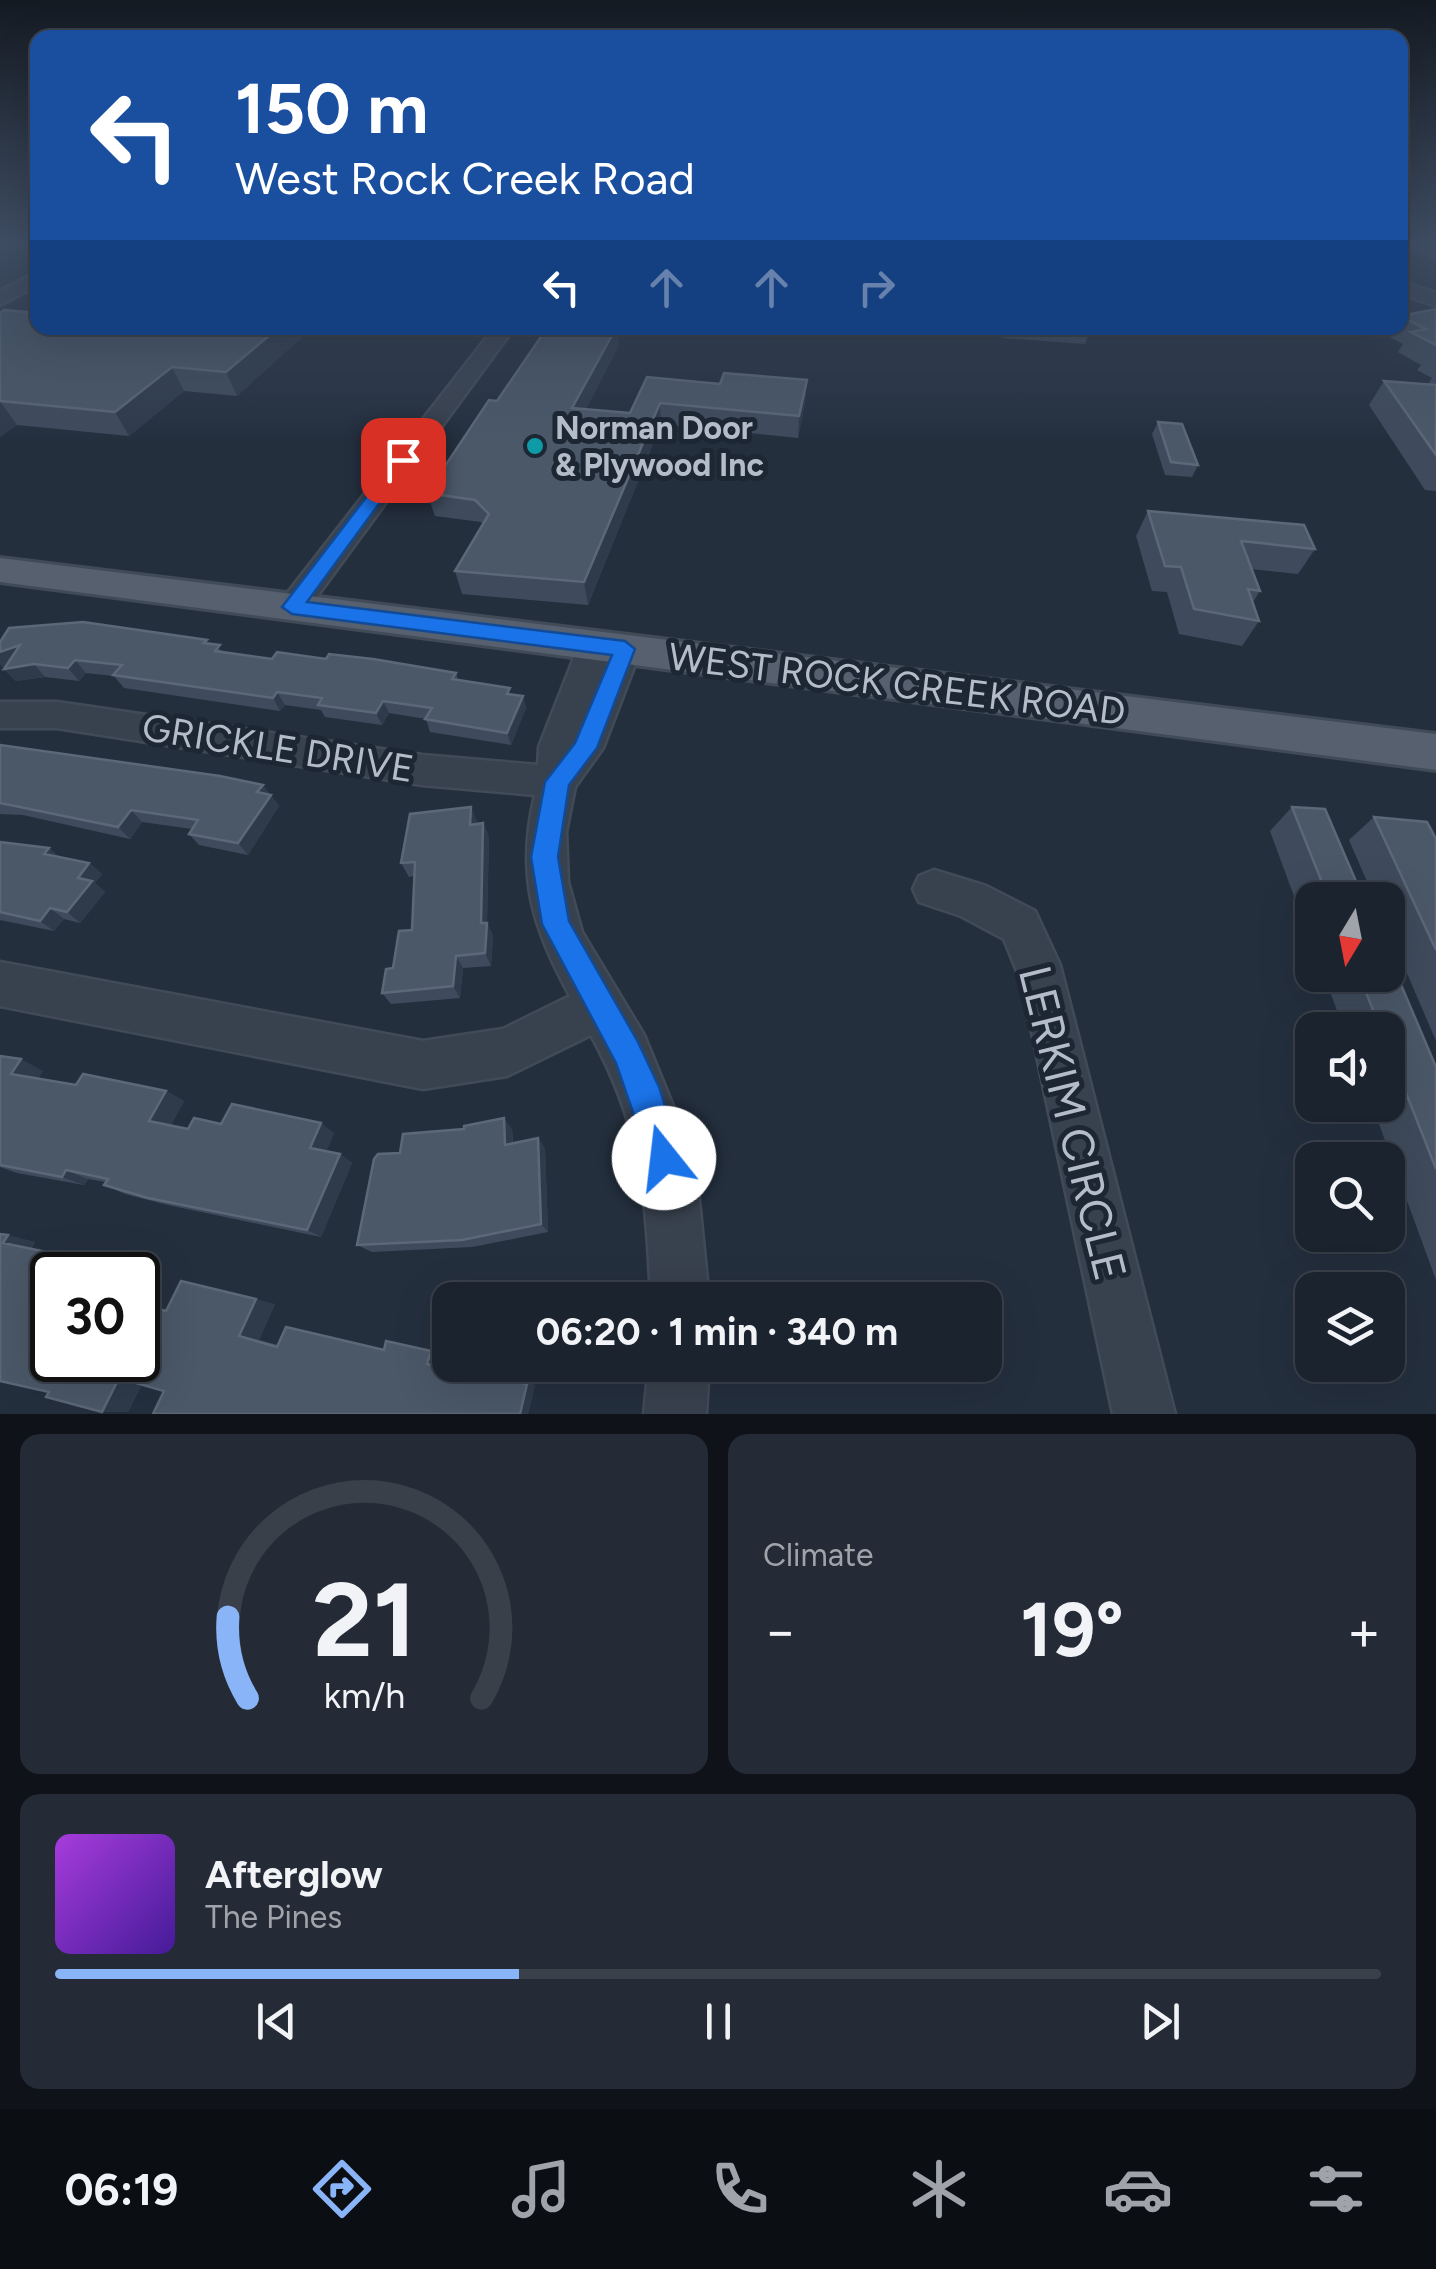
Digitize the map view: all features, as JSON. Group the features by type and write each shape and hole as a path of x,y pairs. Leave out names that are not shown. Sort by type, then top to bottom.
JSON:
{"main road":[{"name":"WEST ROCK CREEK ROAD","path":"0,570 1436,752"}],"street":[{"path":"292,607 499,335"},
{"path":"610,647 585,748 557,782 546,832 546,882 556,924 627,1052 657,1128 672,1190 679,1282"},
{"name":"GRICKLE DRIVE","path":"0,715 57,715 422,770 557,782"},
{"name":"LERKIM CIRCLE","path":"934,888 971,900 1020,925 1044,981 1144,1414"},
{"path":"0,984 423,1066 507,1052 600,1006"},
{"path":"675,1414 678,1382"}],"building":[{"path":"1436,309 1436,345 1411,332 1426,329 1408,320 1408,314"},
{"path":"30,312 30,335 270,335 226,372 172,367 115,412 0,401 0,313"},
{"path":"542,335 612,335 572,408 630,413 647,377 720,384 724,373 807,380 799,416 660,403 584,582 455,571 489,514 475,500 427,493 489,400 497,401"},
{"path":"1384,381 1436,385 1436,455"},
{"path":"1158,422 1182,424 1198,465 1171,462"},
{"path":"1148,511 1304,525 1315,549 1241,541 1260,591 1248,589 1259,621 1194,609 1181,567 1165,566"},
{"path":"83,622 207,640 204,643 220,645 215,651 272,659 277,652 326,659 329,654 373,659 456,673 452,679 510,688 507,694 523,696 507,733 425,719 432,708 383,701 376,713 318,705 322,698 277,692 273,698 113,675 122,665 75,660 68,668 34,664 4,669 20,645 0,652 0,642 9,628"},
{"path":"0,745 220,776 263,785 257,792 271,795 238,843 189,834 198,820 131,810 118,827 0,803"},
{"path":"471,807 470,825 483,823 481,923 487,923 485,953 456,956 453,986 382,993 386,969 393,968 399,931 412,930 415,862 401,863 410,814"},
{"path":"1292,807 1325,809 1356,882 1322,882"},
{"path":"1374,817 1427,822 1436,839 1436,950 1405,882"},
{"path":"0,842 49,848 44,854 89,863 78,878 92,881 67,912 50,908 40,921 0,912"},
{"path":"1366,992 1404,992 1436,1067 1436,1169 1405,1090 1405,1012 1374,1012"},
{"path":"0,1056 21,1059 11,1074 76,1085 83,1074 166,1091 149,1121 188,1129 194,1118 221,1124 232,1104 321,1123 310,1148 340,1154 307,1230 148,1198 104,1185 108,1179 66,1170 62,1177 0,1165"},
{"path":"504,1118 505,1145 538,1138 541,1224 462,1240 357,1245 378,1154 400,1153 403,1134 464,1129"},
{"path":"0,1234 8,1235 3,1243 46,1252 30,1252 30,1382 117,1382 102,1412 46,1397 49,1392 0,1381"},
{"path":"181,1281 256,1299 239,1336 277,1347 286,1327 384,1350 386,1341 431,1351 427,1364 432,1365 432,1382 527,1384 520,1414 153,1414 164,1391 133,1382 160,1382 160,1310 166,1311"}],"place":[{"name":"Norman Door & Plywood Inc","path":"535,446"}],"route":[{"path":"403,460 292,607 625,649 585,748 557,782 544,857 556,924 627,1052 643,1087 664,1158"}]}
